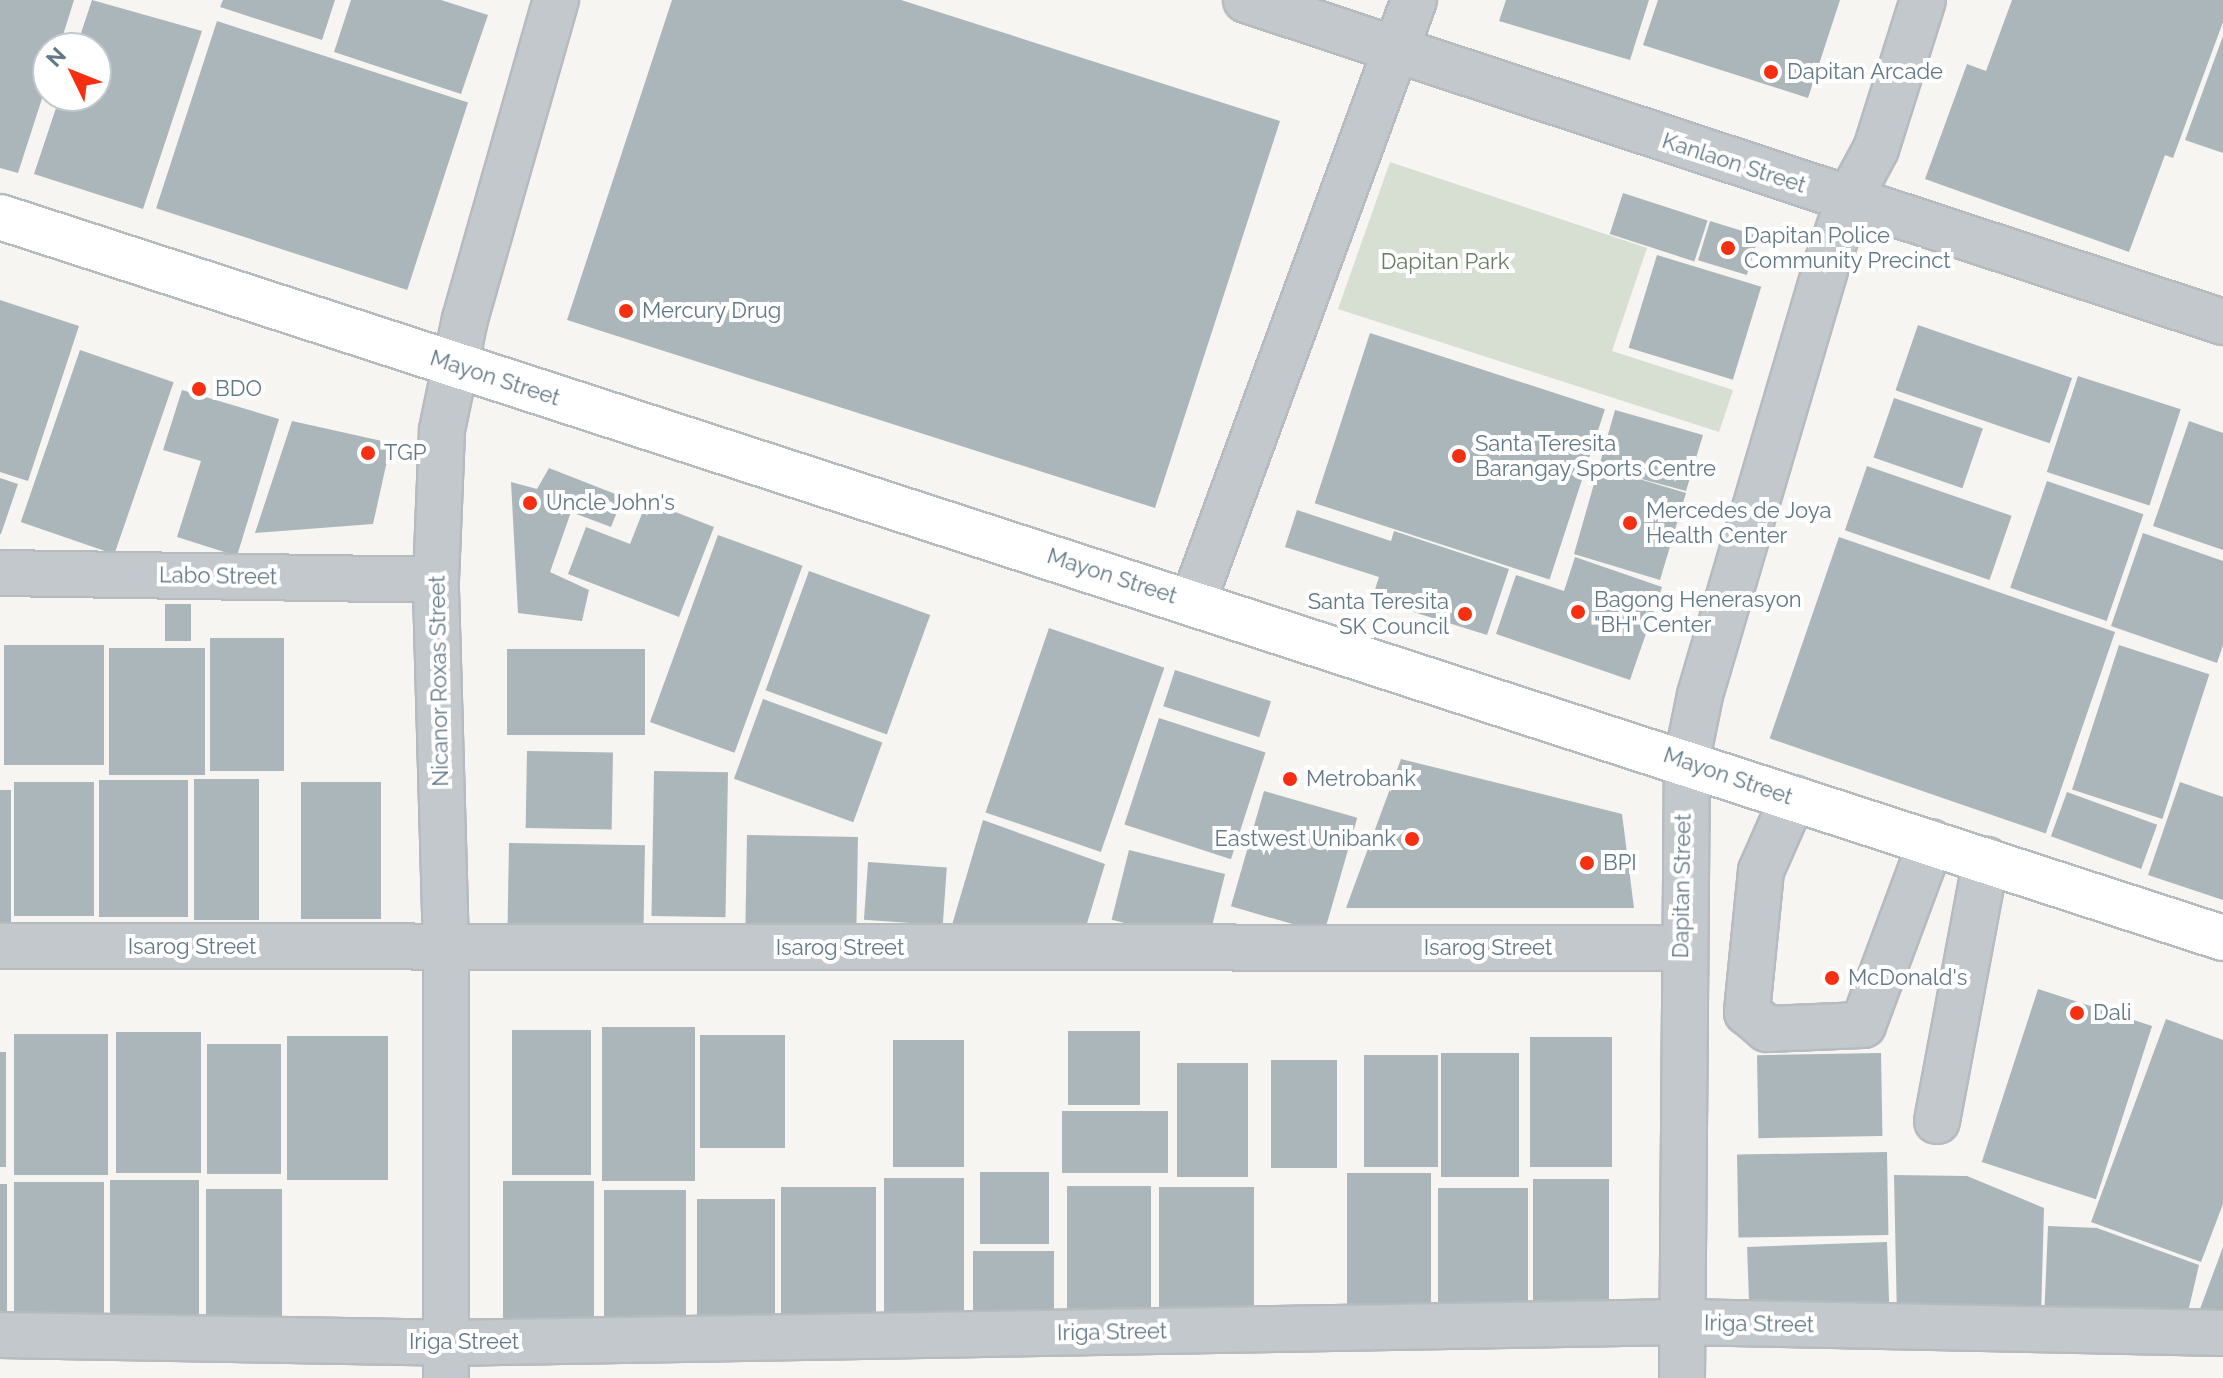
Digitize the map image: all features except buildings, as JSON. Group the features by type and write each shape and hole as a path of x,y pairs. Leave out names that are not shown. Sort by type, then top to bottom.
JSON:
{"main road":[{"name":"Mayon Street","path":"0,217 1687,759 1793,798 2223,938"}],"street":[{"name":"Nicanor Roxas Street","path":"446,1360 446,948 436,580 442,430 454,364 556,0"},
{"name":"Kanlaon Street","path":"1246,0 1848,201 2223,322"},
{"path":"1193,602 1392,49 1414,0"},
{"name":"Dapitan Street","path":"1682,1378 1681,948 1687,759 1772,445 1848,201 1876,149 1923,0"},
{"name":"Labo Street","path":"0,573 436,580"},
{"path":"1793,798 1761,871 1747,1012 1767,1029 1863,1025 1931,842"},
{"path":"1937,1121 1986,860"},
{"name":"Isarog Street","path":"0,946 1681,948"},
{"name":"Iriga Street","path":"0,1335 446,1360 1682,1322 2223,1333"}],"green space":[{"name":"Dapitan Park","path":"1390,162 1647,248 1612,351 1733,390 1719,432 1338,309"}],"place":[{"name":"Dapitan Arcade","path":"1771,72"},
{"name":"Dapitan Police Community Precinct","path":"1728,248"},
{"name":"Mercury Drug","path":"626,311"},
{"name":"BDO","path":"199,389"},
{"name":"TGP","path":"368,453"},
{"name":"Santa Teresita Barangay Sports Centre","path":"1459,456"},
{"name":"Uncle John's","path":"530,503"},
{"name":"Mercedes de Joya Health Center","path":"1630,523"},
{"name":"Bagong Henerasyon \"BH\" Center","path":"1578,612"},
{"name":"Santa Teresita SK Council","path":"1465,614"},
{"name":"Metrobank","path":"1290,779"},
{"name":"Eastwest Unibank","path":"1412,839"},
{"name":"BPI","path":"1587,863"},
{"name":"McDonald's","path":"1832,978"},
{"name":"Dali","path":"2077,1013"}]}
